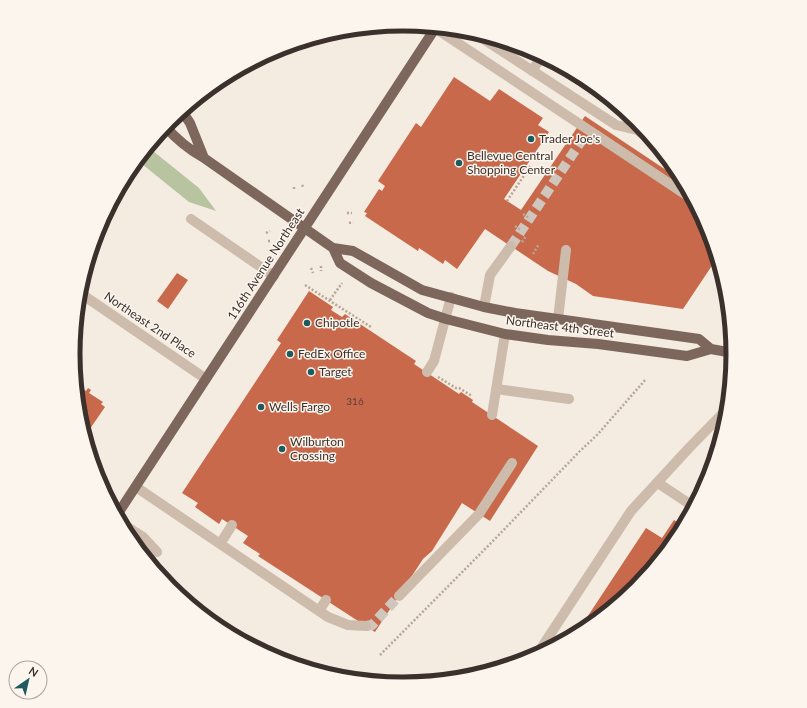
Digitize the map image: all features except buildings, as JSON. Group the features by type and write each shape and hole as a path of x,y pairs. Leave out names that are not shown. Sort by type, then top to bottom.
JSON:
{"main road":[{"name":"116th Avenue Northeast","path":"121,509 432,33"},
{"path":"185,116 190,123 204,158"},
{"name":"Northeast 4th Street","path":"170,131 195,153 333,248 353,251 422,290 484,307 558,319 699,338 711,348 726,351"},
{"name":"Northeast 4th Street","path":"333,248 340,263 371,284 428,313 446,319 505,334 548,340 598,344 687,356 711,348"}],"street":[{"path":"443,34 586,134 683,193"},
{"path":"498,45 532,70 616,125 635,130"},
{"path":"532,70 539,61"},
{"path":"191,219 274,276"},
{"path":"484,307 490,275 511,246"},
{"path":"558,319 566,250"},
{"name":"Northeast 2nd Place","path":"86,297 206,379"},
{"path":"427,372 434,361 451,297"},
{"path":"492,415 505,334"},
{"path":"496,389 569,399"},
{"path":"543,645 631,511 720,417"},
{"path":"399,596 479,514 512,463"},
{"path":"658,483 689,504"},
{"path":"136,487 328,617 348,626 366,626"},
{"path":"220,544 232,525"},
{"path":"134,531 143,537 157,552"},
{"path":"319,611 326,600"}],"path":[{"path":"507,201 531,165"},
{"path":"347,213 352,213"},
{"path":"523,214 529,218"},
{"path":"349,223 353,222"},
{"path":"514,226 521,230"},
{"path":"266,233 270,231"},
{"path":"533,254 539,244"},
{"path":"321,266 321,271"},
{"path":"311,268 313,272"},
{"path":"330,300 342,283"},
{"path":"305,285 371,327"},
{"path":"438,377 472,396"},
{"path":"380,655 598,434 646,379"}],"green space":[{"path":"153,151 199,188 216,211 189,202 142,164"}],"tunnel":[{"path":"511,246 584,137"},
{"path":"366,626 372,625 399,596"}],"place":[{"name":"Trader Joe's","path":"531,139"},
{"name":"Bellevue Central Shopping Center","path":"459,163"},
{"name":"Chipotle","path":"307,323"},
{"name":"FedEx Office","path":"290,354"},
{"name":"Target","path":"311,372"},
{"name":"Wells Fargo","path":"261,407"},
{"name":"Wilburton Crossing","path":"282,449"}]}
